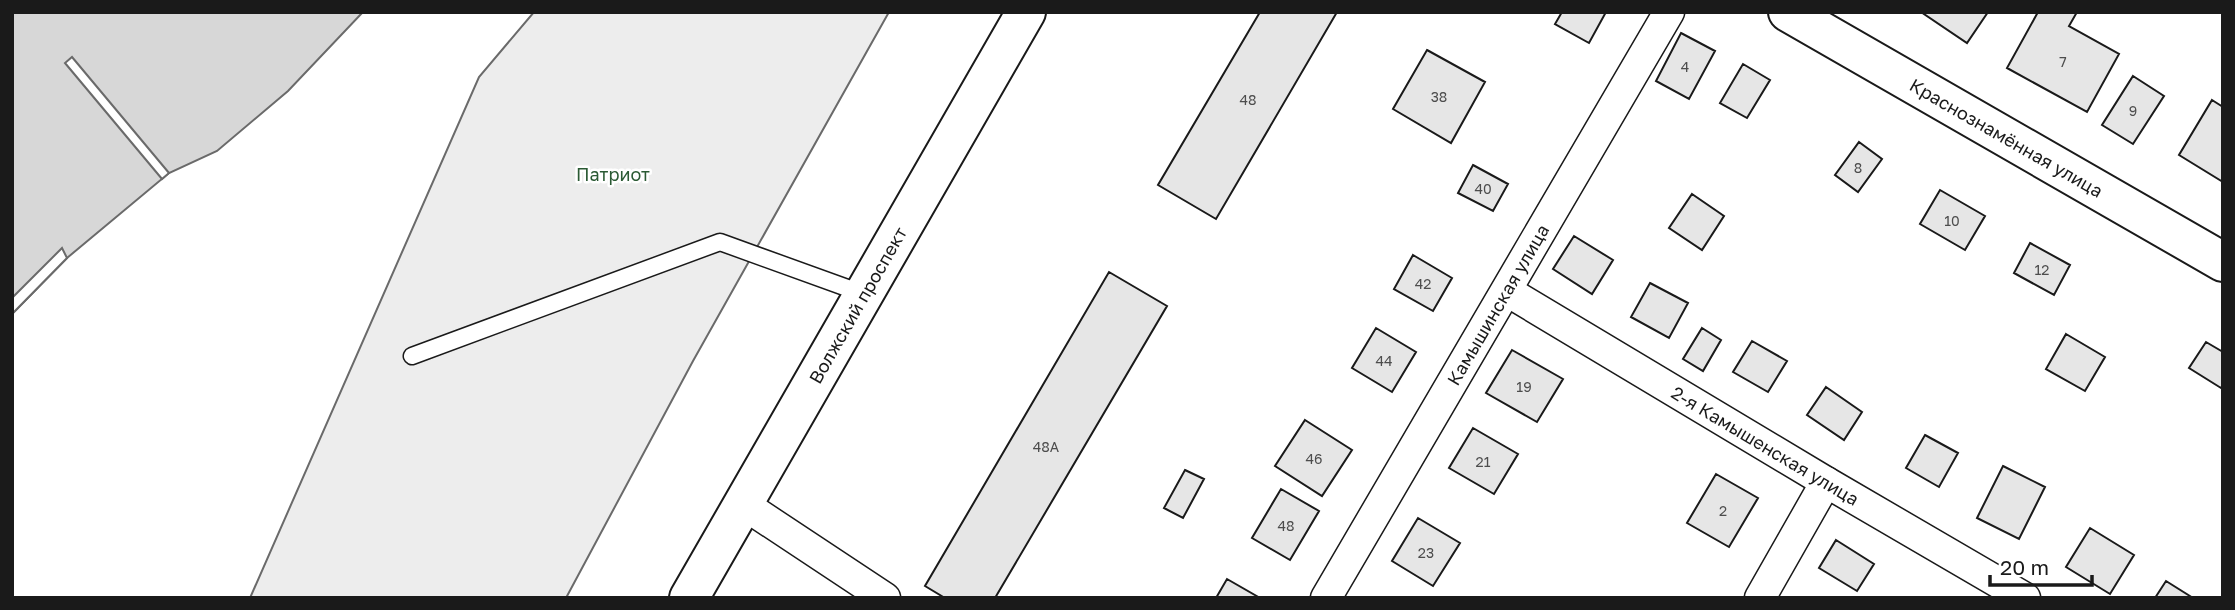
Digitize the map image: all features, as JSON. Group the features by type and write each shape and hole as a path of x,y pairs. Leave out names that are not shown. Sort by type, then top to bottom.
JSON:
{"main road":[{"name":"Волжский проспект","path":"689,598 1026,12"},
{"name":"Краснознамённая улица","path":"1788,12 2223,262"}],"street":[{"name":"Камышинская улица","path":"1326,598 1669,12"},
{"name":"2-я Камышенская улица","path":"1507,291 1825,482 2025,598"},
{"path":"1760,598 1825,482"},
{"path":"743,504 885,598"}],"lane":[{"path":"412,356 720,242 863,294"}],"shaded area":[{"path":"12,12 363,12 288,91 217,151 169,173 67,258 12,314"},
{"name":"Патриот","path":"534,12 889,12 693,361 566,598 250,598 479,77"}],"pier":[{"path":"72,57 169,173 162,179 65,63"},
{"path":"62,248 67,258 12,314 12,298"}],"building":[{"path":"1260,12 1337,12 1216,219 1158,185"},
{"path":"1562,12 1606,12 1589,43 1555,24"},
{"path":"1921,12 1988,12 1967,43"},
{"path":"2038,12 2077,12 2069,26 2119,54 2087,112 2007,68"},
{"path":"1681,33 1715,51 1689,99 1656,81"},
{"path":"1427,50 1485,82 1451,143 1393,109"},
{"path":"1743,64 1770,80 1747,118 1720,103"},
{"path":"2133,76 2164,96 2133,144 2102,125"},
{"path":"2212,100 2223,107 2223,182 2179,155"},
{"path":"1859,142 1882,159 1858,192 1835,175"},
{"path":"1473,165 1508,184 1493,211 1458,193"},
{"path":"1940,190 1985,216 1965,250 1920,224"},
{"path":"1692,194 1724,216 1702,250 1669,228"},
{"path":"1574,236 1613,260 1592,294 1553,269"},
{"path":"2030,243 2070,265 2054,295 2014,273"},
{"path":"1413,255 1452,278 1433,311 1394,289"},
{"path":"1109,272 1167,306 995,598 945,598 925,586"},
{"path":"1650,283 1688,303 1669,338 1631,317"},
{"path":"1376,328 1416,352 1392,392 1352,368"},
{"path":"1702,328 1721,340 1703,371 1683,359"},
{"path":"2066,334 2105,357 2085,391 2046,369"},
{"path":"1752,341 1787,361 1768,392 1733,372"},
{"path":"2206,342 2223,352 2221,388 2189,368"},
{"path":"1512,350 1563,379 1537,422 1486,393"},
{"path":"1826,387 1862,412 1844,440 1807,415"},
{"path":"1305,420 1352,450 1322,496 1275,466"},
{"path":"1473,428 1518,454 1494,494 1449,468"},
{"path":"1925,435 1958,453 1939,487 1906,468"},
{"path":"2003,466 2045,487 2019,539 1977,518"},
{"path":"1185,470 1204,479 1183,518 1164,508"},
{"path":"1716,474 1758,498 1729,547 1687,523"},
{"path":"1281,489 1319,511 1290,560 1252,538"},
{"path":"1418,518 1460,543 1433,586 1392,561"},
{"path":"2090,528 2134,555 2110,594 2066,567"},
{"path":"1836,540 1874,564 1857,591 1819,568"},
{"path":"1227,579 1260,598 1216,598"},
{"path":"2166,581 2193,598 2155,598"}]}
